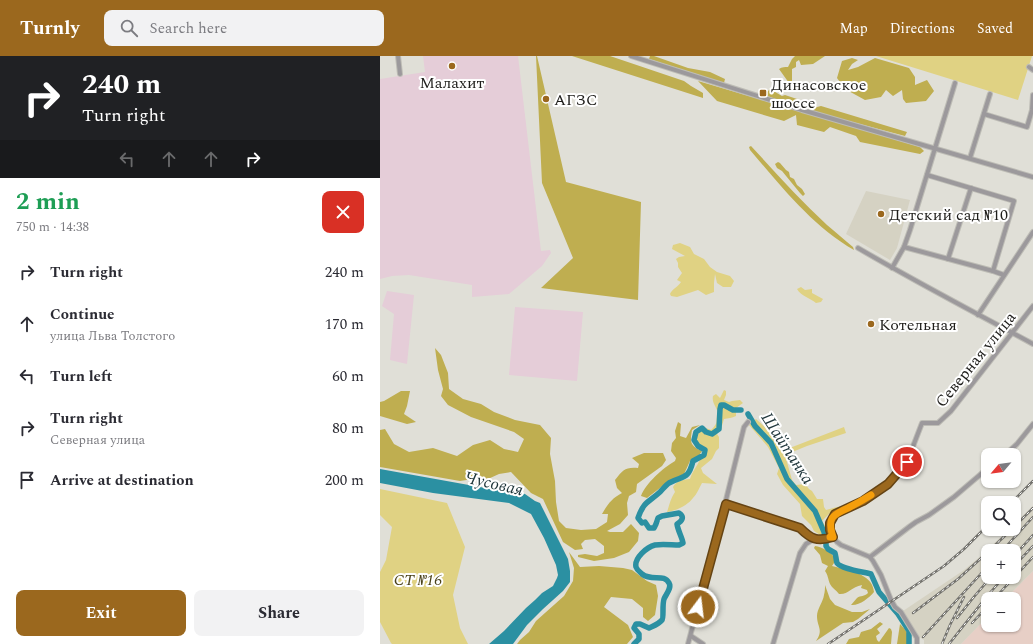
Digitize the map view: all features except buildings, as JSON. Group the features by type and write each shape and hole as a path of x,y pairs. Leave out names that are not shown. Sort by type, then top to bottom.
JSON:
{"street":[{"path":"398,56 400,74"},
{"path":"631,56 802,110 1033,177"},
{"path":"1029,66 1033,70"},
{"path":"892,268 904,247 955,83"},
{"path":"970,158 990,94"},
{"path":"984,114 1027,127 1032,110 1033,95"},
{"path":"927,174 1014,201 993,271"},
{"path":"948,258 971,188"},
{"path":"978,315 1033,232"},
{"path":"904,247 948,258 1004,275"},
{"path":"858,248 1033,344"},
{"name":"Северная улица","path":"828,538 830,523 835,514 863,501 888,484 907,462 922,423 938,423 951,411 1033,306"},
{"path":"688,644 726,504 744,427 748,422"},
{"path":"1013,448 1033,424"},
{"path":"870,557 912,524 929,515 954,497 981,474"},
{"path":"726,504 800,528 814,539"},
{"path":"773,644 800,553 806,544 814,539 828,538 834,539 841,545 870,557 881,574 890,600 900,612 917,638 917,644"},
{"path":"691,636 703,644"}],"shaded area":[{"path":"423,56 518,56 541,251 550,250 551,253 542,266 509,294 472,297 472,285 409,275 392,276 380,279 380,79 425,72"},
{"path":"536,56 566,182 641,202 638,300 541,288 573,258 542,183"},
{"path":"572,56 610,56 684,81 703,93 703,98"},
{"path":"650,56 654,56 688,68 710,72 725,79 724,83 649,59"},
{"path":"795,56 825,56 813,64 801,65 799,60 796,62 796,67 792,69 792,82 789,83 779,69 782,67 788,67"},
{"path":"852,58 858,60 852,64 848,70 858,67 875,58 909,68 915,77 915,85 927,80 934,91 926,101 906,103 903,99 902,90 893,96 886,90 881,97 865,100 845,89 837,78 842,61"},
{"path":"698,81 920,147 924,151 920,154 860,142 856,136 830,127 824,132 797,125 796,115 784,121 717,101"},
{"path":"770,89 782,96 785,95 797,99 799,107 764,95"},
{"path":"807,103 907,132 905,136 807,110 804,106"},
{"path":"751,146 807,206 853,247 854,250 824,229 798,204 750,150 749,147"},
{"path":"778,162 789,172 790,177 794,179 797,185 802,189 805,194 803,196 782,171 777,168 775,164"},
{"name":"Детский сад №10","path":"866,191 910,200 897,248 890,260 846,234"},
{"path":"387,291 414,295 407,364 390,360 394,314 382,306"},
{"path":"515,307 583,312 577,381 509,375"},
{"path":"435,348 441,355 448,373 449,389 463,399 481,404 494,412 515,420 540,425 551,438 550,454 555,481 559,521 566,528 581,530 596,529 607,522 608,514 602,514 610,502 622,493 617,488 615,480 625,470 630,468 638,468 639,464 632,458 644,453 663,453 666,460 662,466 637,484 636,492 629,496 627,503 628,515 620,524 607,531 623,532 631,524 639,533 638,541 629,552 614,558 594,561 578,557 578,555 585,554 597,556 604,553 604,546 595,539 585,540 581,544 583,549 575,550 563,542 543,499 531,493 511,472 499,474 488,479 460,481 380,467 380,430 385,429 394,444 409,452 433,448 457,456 473,445 490,440 504,449 518,452 524,439 514,432 471,417 448,405 441,396 443,389 438,370"},
{"path":"401,391 410,391 404,414 416,422 407,424 380,416 380,402"},
{"path":"678,422 681,424 680,436 686,438 692,427 700,425 692,430 691,441 695,447 702,451 698,457 690,461 684,474 669,481 647,498 641,496 643,491 655,476 675,461 676,458 671,451 672,443 676,438 675,431"},
{"path":"1033,506 1033,571 1021,583 1021,544 993,544 1002,536 1021,536 1021,517"},
{"path":"815,546 827,550 834,557 836,560 832,566 865,577 871,583 874,592 860,603 851,605 857,598 868,593 867,590 861,588 862,585 845,593 839,594 830,584 825,571 828,566 822,563 820,555 814,548"},
{"path":"569,552 580,567 599,566 632,570 647,581 656,585 658,596 655,615 648,621 643,617 643,608 632,599 611,597 604,607 628,625 633,637 627,644 517,644 529,632 536,621 564,596 573,581 574,568"},
{"path":"981,556 981,584 1020,584 1012,592 981,592 981,623 961,644 924,644 924,640 917,635 903,611 964,570"},
{"path":"1033,571 1033,644 961,644 981,623 981,632 1021,632 1021,592 1012,592"},
{"path":"825,585 830,599 835,605 852,612 862,612 870,609 853,622 843,623 816,641 820,634 817,613 825,591"},
{"path":"880,622 883,624 877,629 880,633 876,636 877,640 879,642 889,628 892,632 891,644 846,644 849,639 859,637 861,632 871,629"},
{"path":"900,624 907,633 910,644 897,644"}],"green space":[{"path":"876,56 1032,56 1018,100"},
{"path":"680,243 690,247 694,254 704,259 710,267 717,272 730,276 734,281 731,287 723,287 717,283 715,274 714,292 706,295 698,290 677,297 671,296 671,292 681,282 677,280 682,273 678,267 676,259 685,256 672,249 673,245"},
{"path":"801,287 805,290 812,289 812,293 823,299 821,302 816,303 803,295 797,289"},
{"path":"724,390 726,391 726,395 724,400 729,402 740,400 743,403 736,408 736,416 724,419 721,429 717,434 719,437 719,448 712,459 701,468 703,473 717,484 702,483 691,501 678,509 667,512 675,492 673,487 678,482 690,479 702,454 703,450 697,447 693,440 695,431 702,427 711,430 715,426 717,421 717,412 713,402 713,396 716,394 720,398"},
{"path":"774,418 776,423 776,438 782,451 844,427 846,433 785,455 792,480 796,485 805,484 817,499 823,499 826,510 846,506 830,513 822,521 826,527 827,533 820,535 814,531 811,525 802,516 800,504 783,485 777,474 779,468 768,447 749,425 756,419 766,428 771,430"},
{"name":"СТ №16","path":"380,489 447,503 465,547 453,595 460,628 468,644 391,643 380,622 380,572 386,560 392,527 380,515"}],"water":[{"path":"380,469 491,489 492,486 506,488 525,494 540,503 568,559 570,582 563,591 527,625 513,644 489,644 542,593 553,586 558,575 556,565 531,514 509,503 433,493 380,483"}],"waterway":[{"name":"Шайтанка","path":"634,644 639,639 639,634 634,628 636,624 649,628 658,624 662,620 664,599 670,587 669,583 664,578 650,577 642,574 636,567 637,560 645,550 652,546 679,545 683,543 677,524 682,519 682,516 679,513 662,516 658,518 654,528 649,528 645,522 642,523 638,518 640,512 642,508 668,484 687,475 693,461 704,455 705,450 698,446 694,440 696,432 702,428 706,432 712,434 719,429 721,405 733,410 741,410"},
{"name":"Шайтанка","path":"748,414 755,426 771,443 787,479 815,511 824,532 826,546 835,553 837,563 848,569 871,574 879,592 898,614 909,631 909,644"}],"railway":[{"path":"1018,496 1033,481"},
{"path":"1021,520 1033,508"},
{"path":"1008,544 1033,517"},
{"path":"828,644 944,566 981,532"},
{"path":"1021,548 1033,535"},
{"path":"996,544 1005,536"},
{"path":"1021,559 1033,546"},
{"path":"1000,592 1033,557"},
{"path":"913,613 958,579 981,558"},
{"path":"923,637 981,574"},
{"path":"957,618 985,584"},
{"path":"949,644 998,584"},
{"path":"942,644 964,597"},
{"path":"972,623 981,613"}],"slow traffic":[{"path":"830,537 833,537 830,530 830,523 835,514 863,501 871,495"}],"place":[{"name":"Малахит","path":"452,66"},
{"name":"Динасовское шоссе","path":"763,93"},
{"name":"АГЗС","path":"546,99"},
{"name":"Детский сад №10","path":"881,214"},
{"name":"Котельная","path":"871,324"}],"route":[{"path":"698,607 726,504 800,528 814,539 818,540 833,537 830,530 830,523 835,514 863,501 888,484 907,462"}],"water label":[{"name":"Чусовая","path":"494,483"}]}
